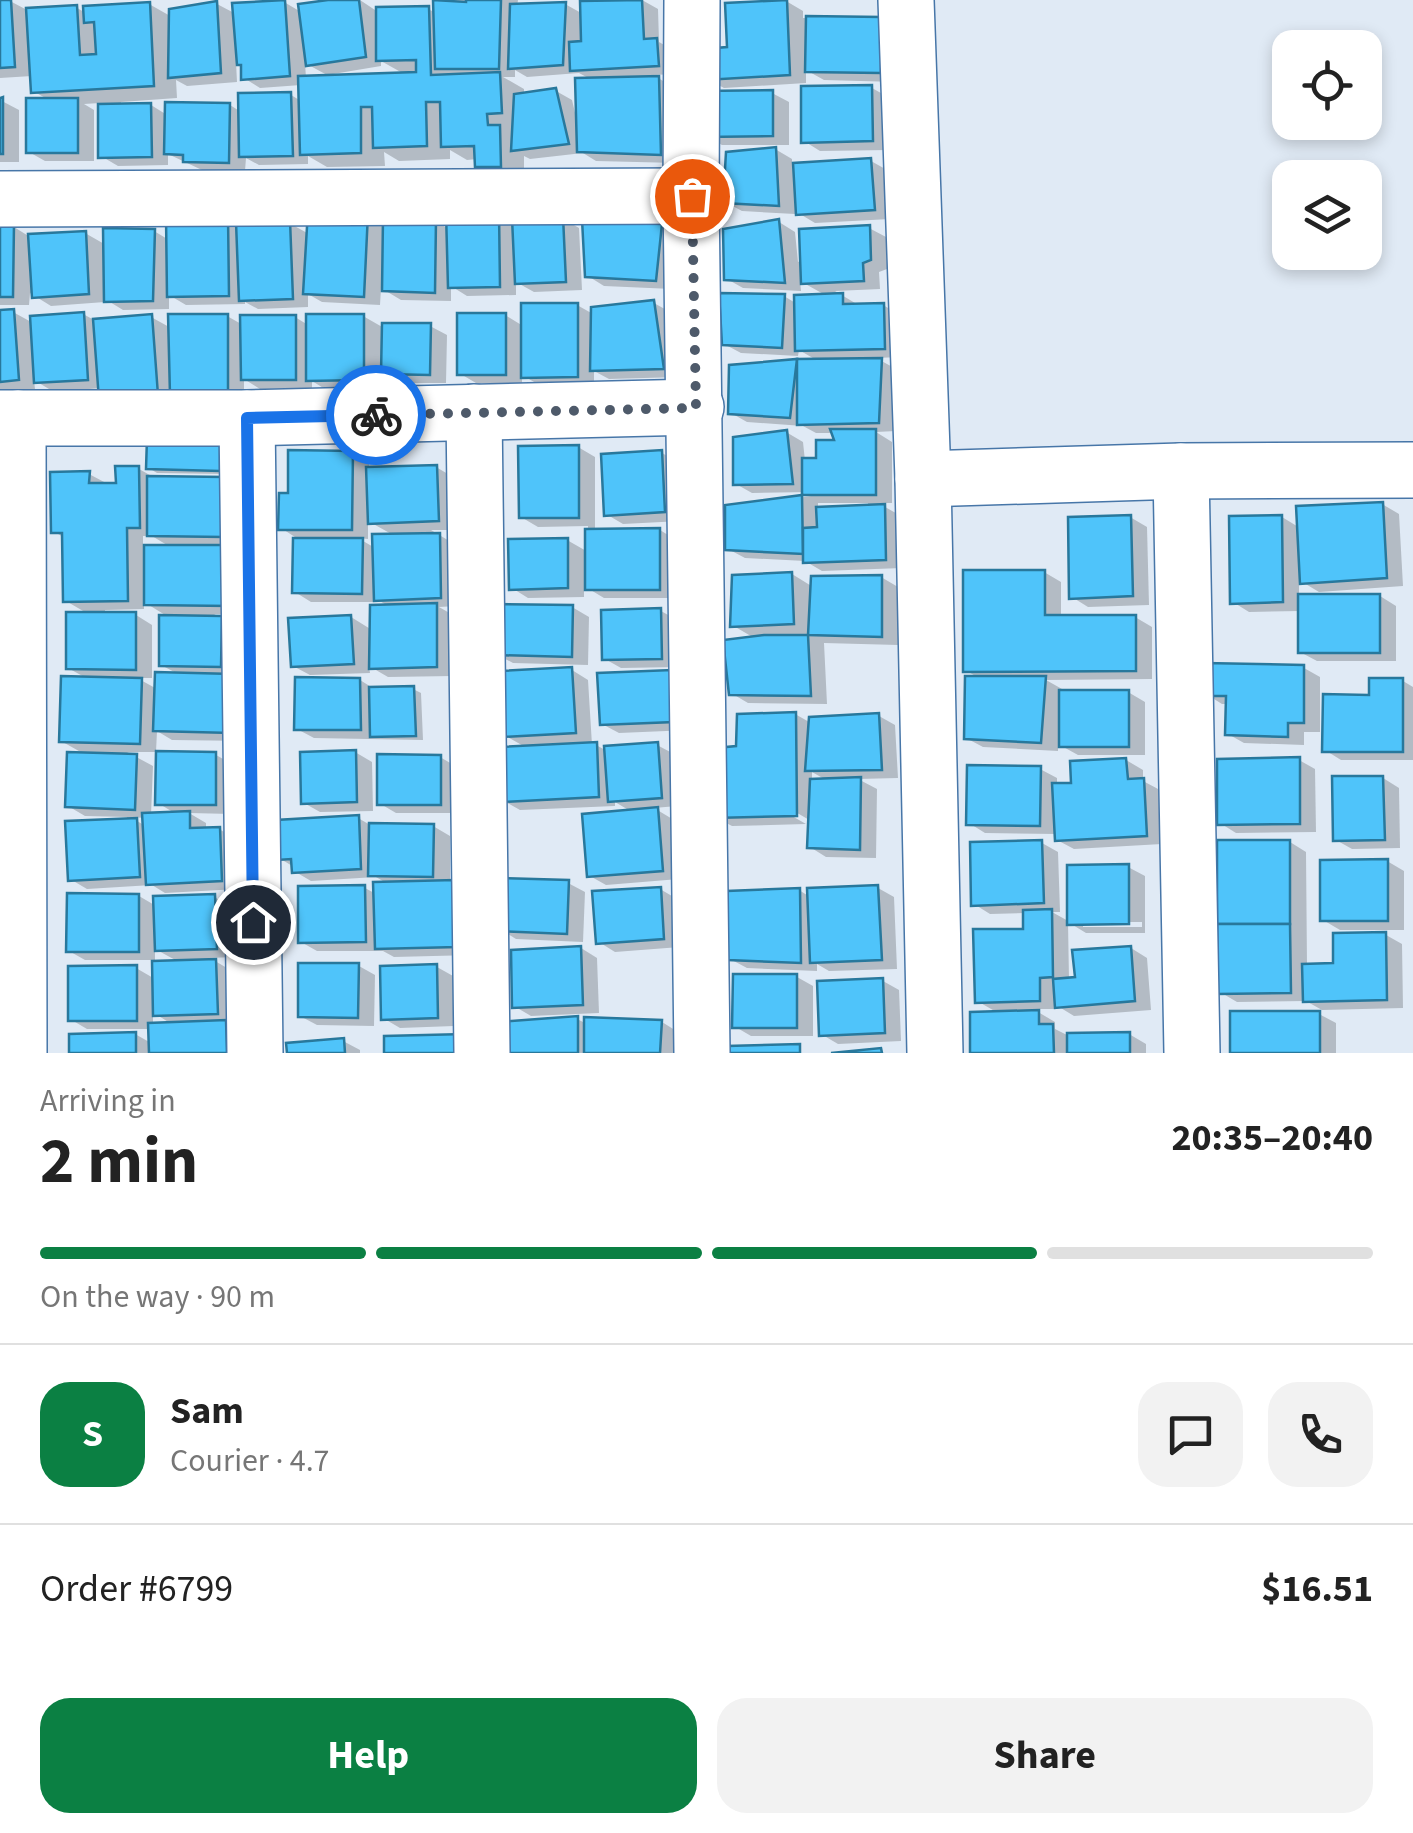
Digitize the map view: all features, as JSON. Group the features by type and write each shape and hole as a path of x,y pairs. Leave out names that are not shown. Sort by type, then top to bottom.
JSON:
{"street":[{"path":"692,0 702,1053"},
{"path":"906,0 924,479 935,1053"},
{"path":"0,199 692,196"},
{"path":"19,1053 9,636 9,418 247,418 696,408"},
{"path":"474,412 482,1053"},
{"path":"247,418 254,1053"},
{"path":"924,479 1181,471 1413,470"},
{"path":"1181,471 1192,1053"}],"building":[{"path":"0,0 11,0 15,67 0,68"},
{"path":"285,0 290,76 241,80 232,3"},
{"path":"359,0 366,57 306,66 298,4"},
{"path":"433,0 501,0 499,69 435,69"},
{"path":"642,0 644,39 657,38 659,66 570,71 569,42 581,41 580,1"},
{"path":"787,0 790,75 705,80 703,49 727,47 725,3"},
{"path":"217,1 221,73 168,78 169,9"},
{"path":"150,2 154,86 31,93 26,8 77,5 80,55 96,54 94,22 84,23 83,6"},
{"path":"566,2 563,65 508,69 510,4"},
{"path":"429,6 431,75 500,72 502,113 487,114 488,125 500,125 501,167 475,167 474,146 441,147 440,102 426,102 427,146 373,148 372,107 361,107 361,153 300,155 298,76 416,72 416,60 376,61 376,7"},
{"path":"806,16 882,17 881,73 805,72"},
{"path":"659,76 661,155 577,152 575,78"},
{"path":"872,85 873,141 801,143 801,86"},
{"path":"556,88 569,144 511,151 514,94"},
{"path":"773,90 773,136 703,137 702,91"},
{"path":"291,92 293,156 239,157 238,93"},
{"path":"3,97 3,154 0,154 0,98"},
{"path":"26,98 78,98 78,153 26,153"},
{"path":"165,102 230,103 229,163 183,162 183,155 164,154"},
{"path":"151,103 152,157 98,158 98,104"},
{"path":"776,147 779,206 723,203 726,152"},
{"path":"871,158 875,210 796,215 793,163"},
{"path":"308,210 368,213 364,297 303,294"},
{"path":"499,211 500,287 448,288 446,212"},
{"path":"228,215 229,296 167,297 166,216"},
{"path":"563,216 566,282 515,284 512,218"},
{"path":"383,218 436,219 435,293 382,291"},
{"path":"582,219 662,224 656,281 585,277"},
{"path":"779,219 785,283 724,280 723,229"},
{"path":"290,220 293,299 239,301 236,222"},
{"path":"0,224 14,224 13,297 0,297"},
{"path":"870,225 871,260 863,263 864,281 801,284 799,229"},
{"path":"103,228 155,229 153,301 104,302"},
{"path":"86,231 89,294 32,298 28,234"},
{"path":"719,293 785,294 782,348 722,345"},
{"path":"843,293 843,304 884,303 885,349 795,351 794,295"},
{"path":"654,300 664,369 590,371 591,307"},
{"path":"521,303 578,303 578,377 521,378"},
{"path":"14,309 19,380 0,382 0,310"},
{"path":"84,312 88,380 34,383 30,316"},
{"path":"457,313 506,313 506,375 457,375"},
{"path":"152,314 158,395 99,400 93,319"},
{"path":"168,314 228,314 228,394 170,395"},
{"path":"306,314 364,314 364,380 306,381"},
{"path":"240,315 296,315 296,380 241,380"},
{"path":"382,323 431,323 430,375 381,374"},
{"path":"882,358 879,423 797,425 797,359"},
{"path":"797,359 790,418 728,414 729,365"},
{"path":"830,429 876,429 876,495 802,495 802,458 816,458 816,440 834,440"},
{"path":"787,430 793,484 733,485 733,437"},
{"path":"147,438 220,439 220,471 146,469"},
{"path":"579,445 579,518 519,518 518,446"},
{"path":"288,450 353,451 352,530 278,530 279,493 288,493"},
{"path":"662,450 665,512 604,516 601,454"},
{"path":"437,465 439,521 368,524 366,467"},
{"path":"115,466 139,466 140,528 127,528 128,601 63,602 62,533 51,533 50,472 90,471 89,483 116,483"},
{"path":"147,476 225,477 224,537 147,536"},
{"path":"802,495 803,554 725,550 725,505"},
{"path":"1383,502 1387,578 1300,584 1296,506"},
{"path":"885,504 886,560 803,563 803,528 817,527 816,507"},
{"path":"1131,515 1133,596 1069,599 1068,517"},
{"path":"1282,515 1283,602 1230,604 1229,516"},
{"path":"660,528 660,590 585,590 585,529"},
{"path":"440,533 441,598 374,601 372,534"},
{"path":"293,538 363,538 362,594 292,593"},
{"path":"568,538 568,588 509,590 508,539"},
{"path":"144,545 231,545 230,606 144,605"},
{"path":"963,570 1045,570 1045,615 1136,615 1136,671 963,672"},
{"path":"792,572 794,624 730,627 732,575"},
{"path":"882,575 882,637 808,635 811,576"},
{"path":"1298,594 1380,594 1380,653 1298,653"},
{"path":"437,603 437,667 369,669 370,605"},
{"path":"494,604 573,605 572,657 494,655"},
{"path":"661,608 662,659 602,660 601,610"},
{"path":"66,612 136,612 136,670 66,669"},
{"path":"159,615 222,616 221,667 159,666"},
{"path":"351,615 354,664 291,667 288,618"},
{"path":"808,635 811,696 729,695 723,640"},
{"path":"1204,663 1304,665 1304,723 1288,723 1288,737 1225,735 1226,696 1203,696"},
{"path":"572,667 576,733 503,737 500,671"},
{"path":"672,670 674,722 600,725 597,673"},
{"path":"155,672 233,674 232,733 153,731"},
{"path":"61,676 142,678 140,744 59,742"},
{"path":"965,676 1046,676 1041,743 964,739"},
{"path":"295,677 360,678 361,730 294,730"},
{"path":"1369,678 1403,678 1403,752 1322,752 1323,694 1369,695"},
{"path":"414,686 416,736 370,737 369,687"},
{"path":"1059,690 1129,690 1129,747 1059,747"},
{"path":"796,712 797,816 713,818 716,748 736,746 737,714"},
{"path":"879,713 882,770 805,771 809,717"},
{"path":"597,742 599,797 501,802 498,747"},
{"path":"658,742 662,798 608,802 604,746"},
{"path":"356,750 357,802 301,804 300,752"},
{"path":"156,751 216,752 216,805 155,805"},
{"path":"67,752 137,754 135,810 65,807"},
{"path":"377,754 441,755 441,805 377,805"},
{"path":"1300,757 1300,824 1217,825 1217,759"},
{"path":"1126,758 1128,779 1144,778 1147,836 1055,841 1052,783 1071,783 1070,761"},
{"path":"967,765 1041,766 1040,826 966,825"},
{"path":"1332,776 1383,776 1385,840 1333,841"},
{"path":"861,777 860,850 807,848 810,779"},
{"path":"658,807 663,871 587,877 582,814"},
{"path":"190,811 190,828 220,827 222,881 146,885 142,813"},
{"path":"359,815 361,869 292,873 291,859 277,860 276,820"},
{"path":"137,818 140,877 68,881 65,821"},
{"path":"369,823 434,824 433,877 368,876"},
{"path":"1042,840 1044,903 971,906 970,842"},
{"path":"1217,840 1290,840 1290,924 1217,924"},
{"path":"1388,859 1388,921 1320,921 1320,860"},
{"path":"1129,864 1129,924 1067,925 1067,865"},
{"path":"499,878 569,880 567,934 497,931"},
{"path":"455,880 457,947 375,949 373,882"},
{"path":"365,885 366,942 298,943 298,886"},
{"path":"878,885 882,960 810,963 807,888"},
{"path":"661,887 664,939 596,944 592,891"},
{"path":"800,888 801,963 728,960 727,891"},
{"path":"67,893 139,894 139,952 66,952"},
{"path":"215,894 217,949 155,951 153,896"},
{"path":"1052,909 1053,977 1040,978 1040,1001 975,1003 973,929 1023,929 1023,910"},
{"path":"1217,924 1290,924 1291,993 1218,994"},
{"path":"1386,932 1387,1000 1303,1002 1302,964 1333,963 1333,933"},
{"path":"581,946 583,1005 512,1008 511,950"},
{"path":"1131,946 1135,1001 1055,1008 1053,979 1075,977 1072,950"},
{"path":"216,959 218,1014 153,1016 152,961"},
{"path":"298,963 359,963 358,1018 298,1017"},
{"path":"437,964 438,1018 381,1020 380,966"},
{"path":"137,965 137,1021 68,1021 68,966"},
{"path":"733,974 797,974 797,1028 732,1028"},
{"path":"883,978 885,1033 819,1036 817,981"},
{"path":"1039,1010 1039,1024 1053,1024 1054,1053 970,1053 970,1012"},
{"path":"1230,1011 1320,1011 1320,1053 1230,1053"},
{"path":"578,1016 578,1053 497,1053 497,1022"},
{"path":"584,1017 662,1020 660,1053 584,1053"},
{"path":"226,1020 227,1053 149,1053 148,1023"},
{"path":"136,1032 136,1053 69,1053 69,1034"},
{"path":"1130,1032 1130,1053 1067,1053 1067,1033"},
{"path":"465,1034 465,1053 384,1053 384,1036"},
{"path":"344,1038 345,1053 287,1053 286,1043"},
{"path":"800,1044 800,1053 727,1053 727,1046"},
{"path":"881,1048 882,1053 831,1053"}],"way so far":[{"path":"376,415 696,408 692,196"}],"route":[{"path":"253,922 247,418 376,415"}]}
